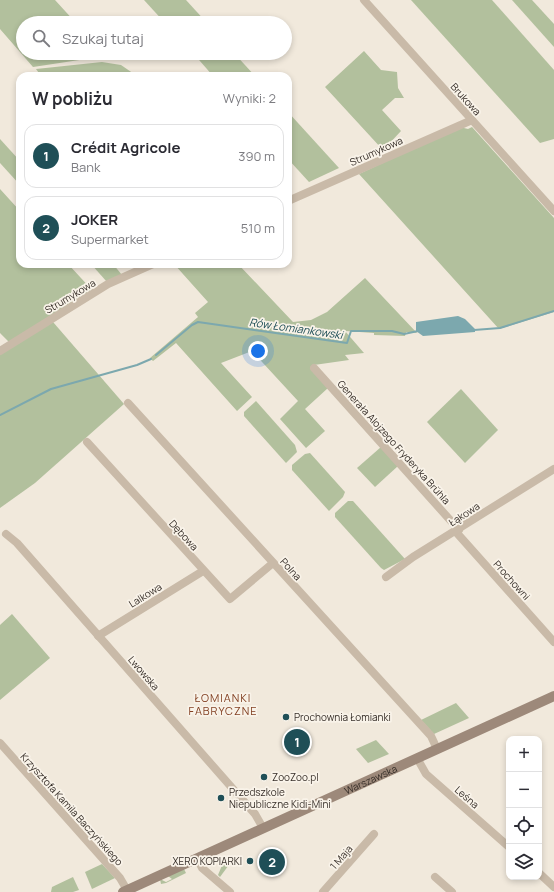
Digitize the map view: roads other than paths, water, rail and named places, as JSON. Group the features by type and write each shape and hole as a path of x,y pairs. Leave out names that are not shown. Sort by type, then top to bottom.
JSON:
{"street":[{"name":"Brukowa","path":"364,0 554,211"},
{"name":"Strumykowa","path":"292,199 472,120"},
{"name":"Strumykowa","path":"0,351 108,284 144,268"},
{"name":"Generała Alojzego Fryderyka Brühla","path":"314,368 457,531"},
{"name":"Polna","path":"128,403 431,736 438,749"},
{"name":"Dębowa","path":"87,442 230,599 273,563"},
{"name":"Łąkowa","path":"386,577 400,566 554,469"},
{"name":"Prochowni","path":"457,531 554,642"},
{"name":"Lwowska","path":"6,534 17,543 255,814 263,828"},
{"name":"Lalkowa","path":"98,636 203,571"},
{"name":"Warszawska","path":"125,891 554,696"},
{"name":"Krzysztofa Kamila Baczyńskiego","path":"0,743 120,878 125,891"},
{"name":"Leśna","path":"417,758 425,773 506,844"},
{"name":"1 Maja","path":"322,892 374,834"},
{"path":"197,858 202,868 230,892"},
{"path":"542,876 554,887"},
{"path":"435,877 452,892"}],"water":[{"path":"458,316 465,319 475,329 475,332 423,336 416,331 416,322"}],"waterway":[{"name":"Rów Łomiankowski","path":"474,330 500,328 554,311"},
{"name":"Rów Łomiankowski","path":"156,355 192,325 198,322 347,343 351,331 392,331 404,334 418,331"},
{"name":"Rów Łomiankowski","path":"0,415 51,389 137,365 151,359"}],"place":[{"name":"Prochownia Łomianki","path":"286,717"},
{"name":"Crédit Agricole","path":"297,742"},
{"name":"ZooZoo.pl","path":"264,777"},
{"name":"Przedszkole Niepubliczne Kidi-Mini","path":"221,798"},
{"name":"XERO KOPIARKI","path":"250,861"},
{"name":"JOKER","path":"272,862"}],"district":[{"name":"ŁOMIANKI FABRYCZNE","path":"223,703"}]}
